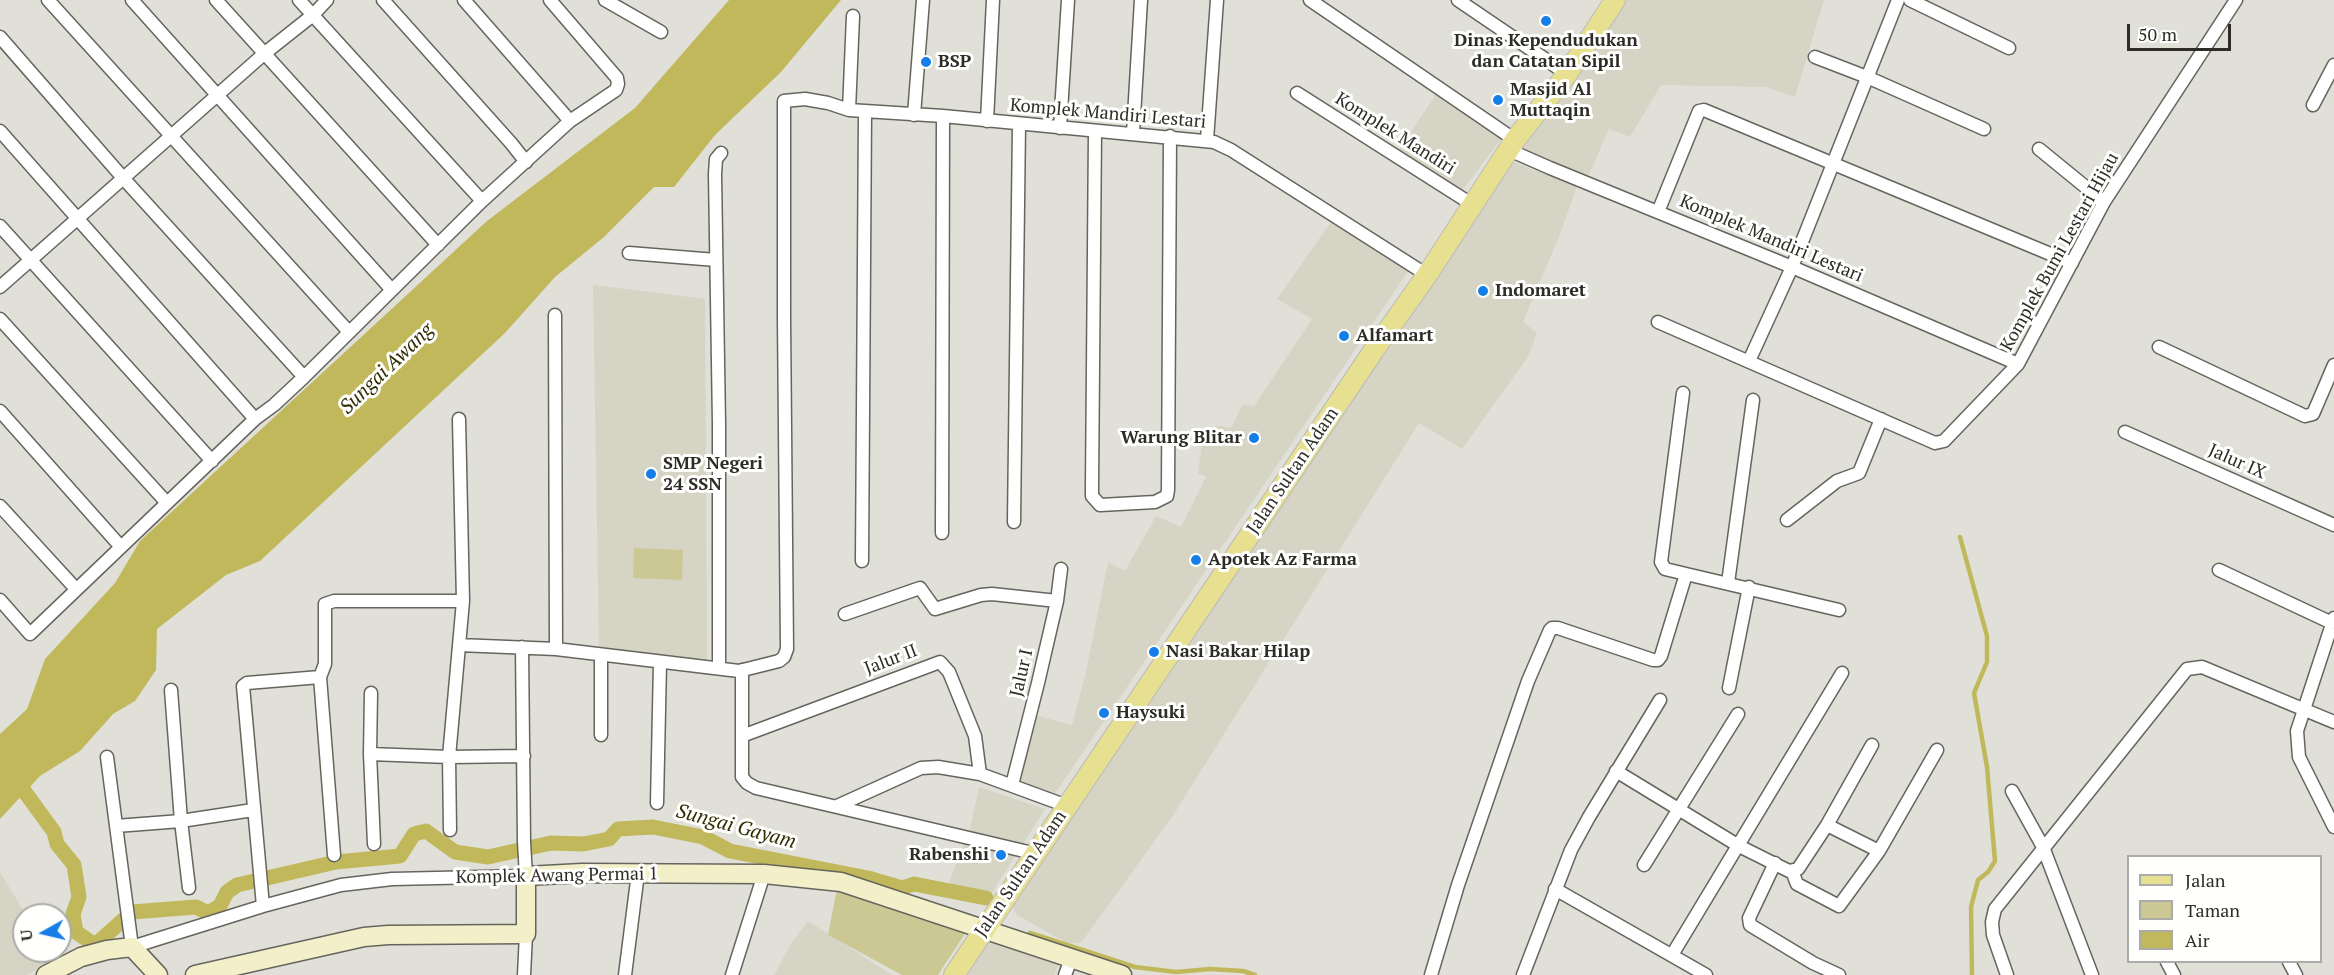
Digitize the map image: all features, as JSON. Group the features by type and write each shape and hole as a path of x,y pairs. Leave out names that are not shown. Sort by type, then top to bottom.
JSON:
{"main road":[{"name":"Jalan Sultan Adam","path":"954,975 1374,350 1427,276 1512,145 1567,75 1615,0"}],"street":[{"path":"48,0 349,332"},
{"path":"132,0 391,289"},
{"path":"216,0 438,245"},
{"path":"299,0 482,201"},
{"path":"0,287 265,53 313,15 327,0"},
{"path":"383,0 526,162"},
{"path":"464,0 570,121"},
{"path":"0,600 30,634 255,419 274,405 482,201 570,121 616,90 617,78 550,0"},
{"path":"606,0 661,32"},
{"path":"914,116 923,0"},
{"path":"987,121 993,0"},
{"path":"1060,128 1068,0"},
{"path":"1133,133 1141,0"},
{"path":"1207,140 1217,0"},
{"name":"Komplek Mandiri Lestari","path":"1310,0 1512,145 1658,212 2018,364"},
{"path":"1458,0 1567,75"},
{"path":"1749,361 1792,267 1898,0"},
{"path":"1910,0 2009,48"},
{"name":"Komplek Bumi Lestari Hijau","path":"1881,419 1935,443 1944,441 2018,364 2104,202 2236,0"},
{"path":"849,110 853,16"},
{"path":"2,43 304,376"},
{"path":"1815,57 1867,77 1984,129"},
{"path":"2313,105 2334,65"},
{"name":"Komplek Mandiri","path":"1297,93 1473,205"},
{"name":"Komplek Mandiri Lestari","path":"742,670 779,661 784,657 787,649 784,101 805,99 865,112 943,116 1207,140 1231,150 1427,276"},
{"path":"1658,212 1701,110 2072,263"},
{"path":"862,561 865,112"},
{"path":"942,533 943,116"},
{"path":"1014,522 1019,124"},
{"path":"1095,131 1092,496 1100,506 1155,502 1167,496 1170,136"},
{"path":"0,132 255,419"},
{"path":"2039,149 2104,202"},
{"path":"719,667 719,424 715,174 716,159 721,153"},
{"path":"0,226 212,461"},
{"path":"629,253 716,260"},
{"path":"555,315 556,650"},
{"path":"0,320 167,503"},
{"path":"1658,322 1881,419 1859,473 1837,481 1787,520"},
{"path":"2159,347 2305,416 2313,414 2334,364"},
{"path":"1683,393 1661,562 1665,569 1839,610"},
{"path":"1728,584 1753,400"},
{"path":"0,411 121,547"},
{"path":"450,830 449,757 464,601 459,419"},
{"name":"Jalur IX","path":"2125,432 2334,525"},
{"path":"0,506 76,589"},
{"name":"Jalur I","path":"1012,785 1057,601 1061,569"},
{"path":"2218,570 2333,620 2296,731 2299,757 2334,826"},
{"path":"1431,975 1458,885 1521,702 1550,630 1558,628 1658,660 1686,574"},
{"path":"1729,688 1749,587"},
{"path":"844,614 920,588 935,609 981,595 992,594 1057,601"},
{"path":"334,855 321,677 325,664 325,604 329,601 464,601"},
{"path":"459,645 556,650 660,663 742,670 742,777 747,783 756,788 1036,854"},
{"path":"522,647 526,934 524,975"},
{"path":"600,735 601,655"},
{"name":"Jalur II","path":"742,736 940,662 949,672 975,736 980,774"},
{"path":"657,803 660,663"},
{"path":"2007,975 1993,935 1992,922 1995,909 2187,669 2202,667 2334,722"},
{"path":"1672,955 1842,673"},
{"path":"262,906 243,686 247,682 321,677"},
{"path":"171,690 181,821 189,888"},
{"path":"371,693 370,754 374,844"},
{"path":"1523,975 1555,889 1589,816 1660,700"},
{"path":"1644,865 1738,714"},
{"path":"1616,771 1739,846 1792,871 1798,869 1827,825 1872,745"},
{"path":"1792,871 1797,884 1839,906 1879,851 1937,750"},
{"path":"370,754 449,757 524,756"},
{"path":"107,757 132,947 158,975"},
{"path":"837,806 921,768 938,767 980,774 1067,807"},
{"path":"2012,792 2043,847 2092,975"},
{"path":"116,826 181,821 253,810"},
{"path":"1827,825 1879,851"},
{"path":"1775,863 1749,918 1750,926 1839,975"},
{"name":"Komplek Awang Permai 1","path":"132,947 262,906 341,885 525,867 582,873 764,874 842,882 984,930 1068,967 1122,975"},
{"path":"625,975 638,873"},
{"path":"732,975 764,874"},
{"path":"1555,889 1706,975"},
{"path":"195,975 364,937 526,934"},
{"path":"46,975 81,957 107,950 132,947"}],"shaded area":[{"path":"1618,0 1824,0 1795,97 1766,87 1661,85 1630,137 1609,129 1588,177 1521,150"},
{"path":"1436,94 1502,138 1460,193 1397,153"},
{"path":"1510,161 1577,186 1559,237 1523,322 1537,333 1528,357 1462,449 1419,423 1174,814 1081,943 1067,943 1017,915 1011,905"},
{"path":"1333,219 1411,267 1052,798 1014,788 1027,713 1072,725 1086,672 1108,562 1125,571 1156,516 1181,527 1206,477 1198,473 1204,428 1220,426 1231,428 1242,405 1254,406 1312,319 1277,299"},
{"name":"SMP Negeri 24 SSN","path":"593,285 705,299 707,659 599,650"},
{"path":"979,787 1045,809 988,899 965,893 949,882 970,829"},
{"path":"0,872 19,903 12,903 12,963 49,963 27,975 0,975"},
{"path":"808,921 892,975 774,975 792,942"},
{"path":"988,939 1059,963 1054,975 958,975"}],"green space":[{"path":"634,548 683,550 682,580 633,578"},
{"path":"837,889 966,932 938,975 902,975 828,935"}],"water":[{"name":"Sungai Awang","path":"729,0 841,0 781,72 715,135 674,187 654,187 604,237 555,277 505,333 260,561 226,575 157,629 156,670 135,701 113,714 80,751 40,776 0,819 0,734 27,709 45,659 115,583 140,541 487,221 635,108"}],"waterway":[{"path":"1960,537 1987,636 1987,662 1974,693 1987,767 1995,861 1988,872 1978,880 1971,907 1972,975"},
{"name":"Sungai Gayam","path":"14,777 54,832 57,844 74,865 79,897 73,914 76,932 95,945 132,912 196,907 208,913 220,906 227,892 237,885 336,862 400,856 414,834 426,831 455,852 488,857 551,843 583,844 609,839 618,829 653,827 703,837 730,851 868,878 902,888 914,884 986,898"},
{"name":"Sungai Gayam","path":"1030,933 1135,967 1176,972 1210,969 1243,971 1255,975"}],"place":[{"name":"Dinas Kependudukan dan Catatan Sipil","path":"1546,21"},
{"name":"BSP","path":"926,62"},
{"name":"Masjid Al Muttaqin","path":"1498,100"},
{"name":"Indomaret","path":"1483,291"},
{"name":"Alfamart","path":"1344,336"},
{"name":"Warung Blitar","path":"1254,438"},
{"name":"SMP Negeri 24 SSN","path":"651,474"},
{"name":"Apotek Az Farma","path":"1196,560"},
{"name":"Nasi Bakar Hilap","path":"1154,652"},
{"name":"Haysuki","path":"1104,713"},
{"name":"Rabenshi","path":"1001,855"}]}
